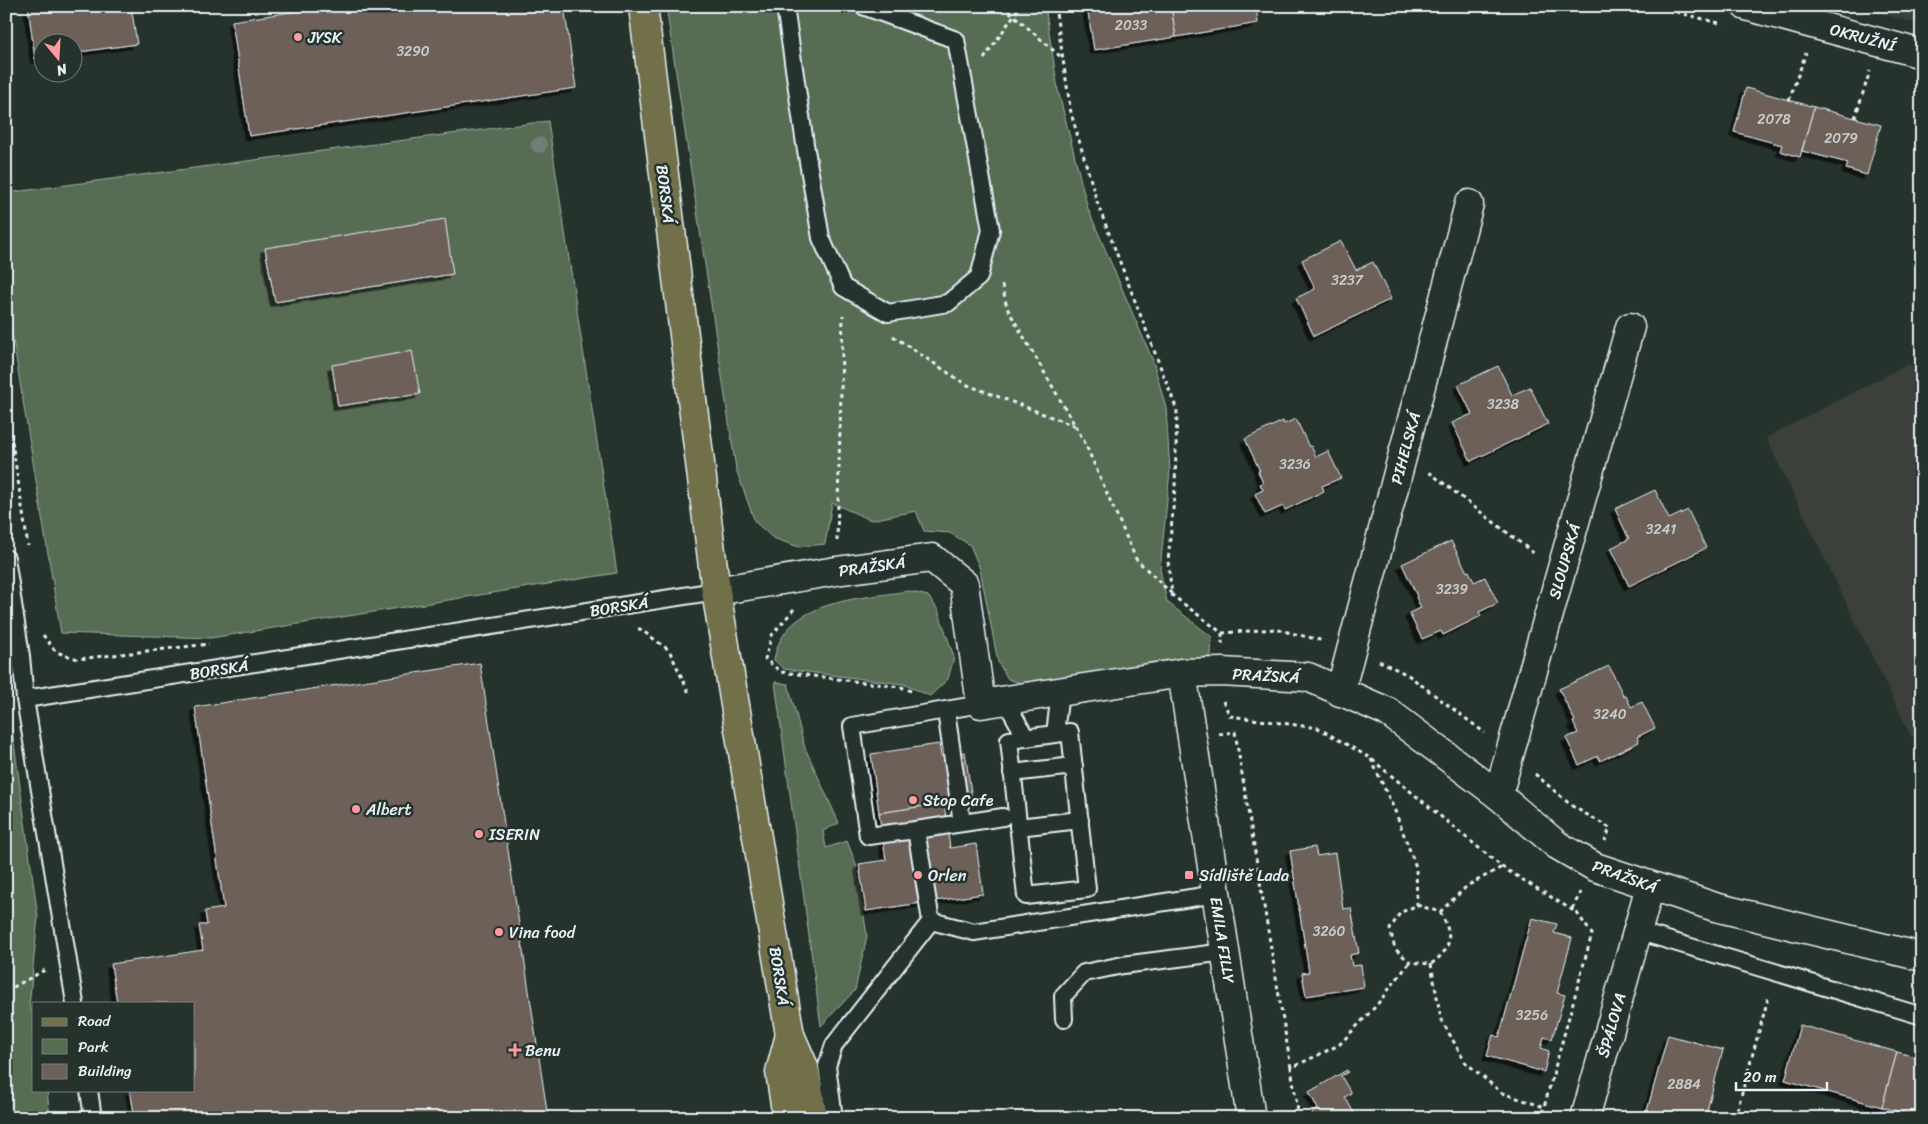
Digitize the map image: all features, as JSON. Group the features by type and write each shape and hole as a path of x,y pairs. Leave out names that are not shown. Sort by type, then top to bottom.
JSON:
{"main road":[{"name":"BORSKÁ","path":"642,6 716,591 790,1035 804,1068 813,1118"},
{"name":"BORSKÁ","path":"787,1118 780,1072 790,1035"}],"street":[{"name":"OKRUŽNÍ","path":"1746,6 1793,12 1922,54"},
{"name":"PIHELSKÁ","path":"1340,692 1469,204"},
{"name":"SLOUPSKÁ","path":"1498,795 1630,327"},
{"name":"PRAŽSKÁ","path":"716,591 836,571 932,558 964,584 993,702 1182,673 1222,672 1308,677 1388,712 1498,795 1564,849 1595,867 1715,906 1922,957"},
{"name":"EMILA FILLY","path":"1182,673 1251,1118"},
{"name":"ŠPÁLOVA","path":"1585,1118 1650,886"}],"lane":[{"path":"785,6 821,238 844,287 888,313 948,303 979,277 991,230 956,40 863,6"},
{"path":"6,558 21,656 25,699 75,1002"},
{"name":"BORSKÁ","path":"25,699 716,591"},
{"path":"1055,734 1060,692"},
{"path":"1003,817 868,836 852,726 993,702 1026,738"},
{"path":"940,712 962,823"},
{"path":"1070,732 1087,889 1026,896 1009,740 1026,738 1070,732"},
{"path":"1012,772 1074,766"},
{"path":"1018,827 1080,820"},
{"path":"834,1118 827,1066 834,1045 931,921 916,830"},
{"path":"931,921 974,932 1216,894"},
{"path":"1637,931 1922,1016"},
{"path":"1064,1019 1063,996 1084,973 1123,965 1225,952"},
{"path":"89,1092 94,1118"}],"path":[{"path":"1003,6 1061,57"},
{"path":"982,61 1020,6"},
{"path":"1055,6 1061,57 1071,113 1098,205 1177,410 1175,489 1168,561 1172,594"},
{"path":"1789,100 1808,45"},
{"path":"1001,278 1007,308 1084,441 1136,559 1172,594 1222,633 1222,672"},
{"path":"836,571 844,287"},
{"path":"886,332 965,384 1076,426"},
{"path":"6,402 29,554"},
{"path":"1404,452 1561,574"},
{"path":"800,607 792,610 772,635 765,659 781,672 901,687 931,700 940,712"},
{"path":"631,630 640,629 669,650 690,695"},
{"path":"40,632 56,652 78,659 212,643"},
{"path":"1218,705 1222,699 1230,716 1318,728 1370,758 1502,867 1577,913 1592,934 1541,1118"},
{"path":"1211,734 1235,732 1298,1118"},
{"path":"1370,758 1395,811 1416,866 1417,904"},
{"path":"1440,912 1467,886 1502,867"},
{"path":"1417,904 1440,912 1448,926 1449,942 1442,956 1431,964 1410,962 1395,949 1390,929 1400,913 1417,904"},
{"path":"6,991 67,958"},
{"path":"1291,1068 1340,1045 1376,1006 1410,962"},
{"path":"1431,964 1441,1018 1465,1062 1502,1093 1544,1108"},
{"path":"1735,1118 1775,973"}],"shaded area":[{"path":"1922,6 1922,25 1859,7"},
{"path":"1908,364 1922,368 1922,738 1911,736 1766,438"}],"green space":[{"path":"666,6 1045,6 1058,90 1088,209 1153,361 1166,408 1170,471 1160,569 1167,602 1212,637 1211,656 1023,684 1008,679 998,662 980,569 970,545 950,533 924,531 916,511 871,520 832,503 825,544 799,547 773,538 755,522 736,469"},
{"path":"548,121 617,573 211,638 61,633 6,297 6,193"},
{"path":"908,591 928,596 938,610 954,657 948,679 930,696 903,684 784,669 774,660 781,640 792,625 808,613 847,600"},
{"path":"775,682 788,684 805,748 839,823 823,831 826,848 847,841 856,864 867,936 855,990 821,1026"},
{"path":"6,685 38,917 29,1006 32,1013 32,1092 47,1092 50,1118 6,1118"}],"building":[{"path":"28,6 131,6 137,44 82,52 82,32 32,32 32,36"},
{"path":"331,6 564,6 576,88 249,136 232,21"},
{"path":"1087,6 1171,6 1176,37 1094,50"},
{"path":"1171,6 1256,6 1258,23 1176,37"},
{"path":"1746,88 1814,107 1800,157 1780,151 1782,145 1734,132"},
{"path":"1814,107 1881,125 1867,175 1846,169 1848,163 1802,151"},
{"path":"445,219 453,274 275,302 265,248"},
{"path":"1341,241 1356,270 1373,262 1391,299 1314,336 1296,298 1315,289 1302,260"},
{"path":"412,351 420,394 338,406 332,365"},
{"path":"1498,366 1512,395 1530,387 1548,424 1471,461 1452,423 1472,414 1458,385"},
{"path":"1296,419 1309,447 1311,446 1316,457 1328,451 1341,478 1322,486 1324,491 1285,510 1283,506 1265,514 1255,494 1263,490 1260,484 1263,483 1258,471 1260,471 1245,439 1283,421 1284,424"},
{"path":"1655,490 1669,519 1688,510 1706,548 1629,586 1611,548 1629,539 1615,509"},
{"path":"1451,541 1474,582 1485,577 1498,603 1479,612 1481,616 1443,635 1441,631 1422,639 1409,613 1421,608 1402,564"},
{"name":"Albert","path":"480,663 548,1118 135,1118 130,1092 195,1092 195,1002 117,1002 111,964 203,950 199,925 207,925 205,911 224,908 195,707"},
{"path":"1609,666 1631,707 1642,702 1655,728 1637,737 1639,742 1600,761 1598,756 1579,765 1566,738 1578,733 1573,722 1575,721 1559,689"},
{"path":"939,744 941,756 965,752 972,799 879,813 871,754"},
{"path":"944,803 950,848 976,844 983,894 866,911 859,864 886,860 879,813"},
{"path":"1315,847 1317,856 1335,853 1343,909 1351,908 1359,953 1350,955 1352,966 1361,965 1364,987 1306,996 1302,973 1309,972 1290,851"},
{"path":"1532,918 1557,924 1554,933 1572,938 1557,993 1565,995 1552,1039 1544,1037 1541,1048 1549,1051 1544,1072 1487,1056 1493,1035 1499,1037"},
{"path":"1800,1025 1897,1052 1882,1107 1785,1080"},
{"path":"1668,1035 1723,1050 1705,1118 1645,1118"},
{"path":"1897,1052 1922,1059 1922,1118 1882,1107"},
{"path":"1347,1070 1348,1072 1341,1076 1351,1093 1345,1097 1355,1115 1350,1118 1314,1118 1312,1113 1318,1109 1309,1092"}],"place":[{"name":"JYSK","path":"298,37"},
{"name":"Stop Cafe","path":"913,800"},
{"name":"Albert","path":"356,809"},
{"name":"ISERIN","path":"479,834"},
{"name":"Orlen","path":"918,875"},
{"name":"Sídliště Lada","path":"1189,875"},
{"name":"Vina food","path":"499,932"},
{"name":"Benu","path":"515,1050"}]}
